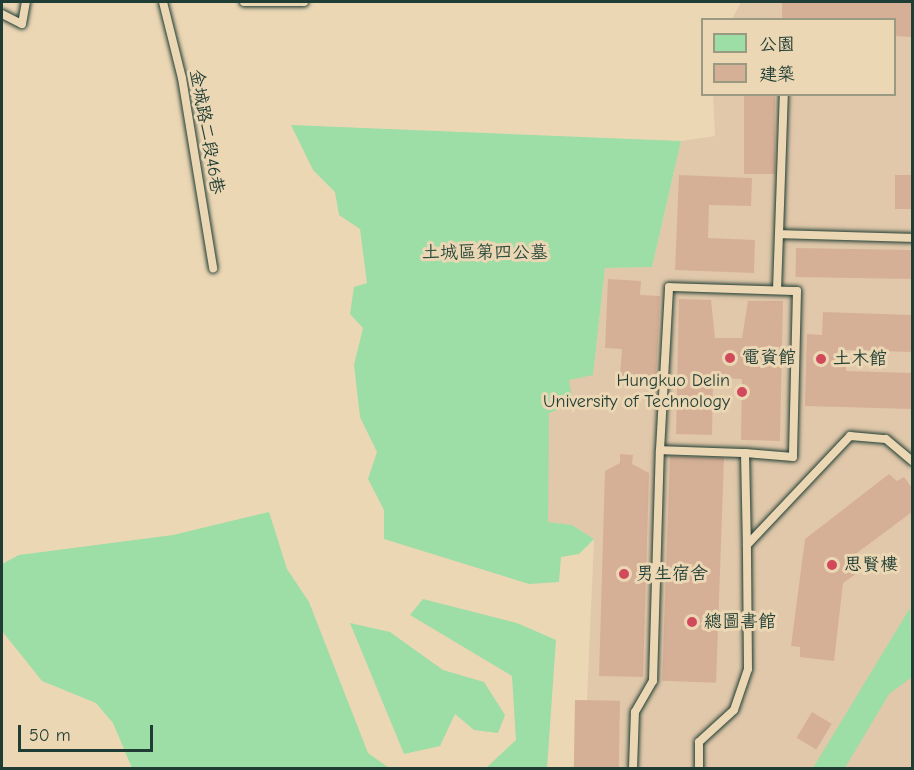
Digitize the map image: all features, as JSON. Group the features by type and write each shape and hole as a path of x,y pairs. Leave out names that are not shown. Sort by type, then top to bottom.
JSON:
{"lane":[{"path":"2,14 22,24 26,2"},
{"name":"金城路二段46巷","path":"162,2 182,78 213,268"},
{"path":"244,2 304,2"},
{"path":"777,290 784,96"},
{"path":"779,234 912,238"},
{"path":"633,768 635,712 653,681 660,450 669,287 798,291 793,457 660,450"},
{"path":"747,545 850,436 886,439 912,461"},
{"path":"699,768 699,742 735,710 748,669 745,453"}],"shaded area":[{"name":"Hungkuo Delin University of Technology","path":"741,2 912,2 912,768 584,768 594,539 572,525 548,522 546,454 549,413 569,380 593,374 605,268 652,267 681,141 715,136 713,96 896,96 896,18 733,18"}],"green space":[{"name":"土城區第四公墓","path":"291,125 681,141 652,267 605,268 593,375 569,380 573,404 549,413 548,522 572,525 594,539 579,554 561,557 559,582 529,584 384,539 384,510 368,479 377,452 360,417 354,365 363,328 350,314 354,287 367,283 360,229 339,215 335,192 313,170"},
{"path":"269,512 287,569 309,602 368,753 389,768 132,768 113,723 96,703 42,681 2,631 2,564 19,555 173,535"},
{"path":"423,599 517,623 556,640 547,768 486,768 516,740 512,676 410,615"},
{"path":"910,608 912,677 889,694 845,768 813,768"},
{"path":"350,623 390,632 443,670 484,682 505,715 498,733 474,730 455,714 440,746 404,754"}],"building":[{"path":"782,2 912,2 912,37 896,36 896,18 782,18"},
{"path":"744,96 775,96 775,174 744,174"},
{"path":"679,175 752,178 751,206 709,205 708,238 755,240 754,273 675,270"},
{"path":"895,175 912,175 912,209 895,209"},
{"path":"796,248 912,250 911,279 795,277"},
{"path":"608,279 641,281 640,295 660,296 656,378 620,376 622,349 605,348"},
{"name":"電資館","path":"679,299 711,300 715,338 742,338 748,301 783,301 780,441 741,440 742,379 718,378 713,385 712,435 676,434"},
{"name":"土木館","path":"823,312 912,315 912,352 845,350 836,353 835,365 846,365 846,371 912,373 912,409 805,406 807,334 822,335"},
{"name":"男生宿舍","path":"620,454 633,455 632,464 649,473 643,677 599,676 605,471 620,463"},
{"name":"總圖書館","path":"670,456 724,458 716,683 662,681"},
{"name":"思賢樓","path":"889,474 897,481 904,477 912,488 912,512 857,553 863,569 843,583 834,661 800,657 800,647 791,646 805,539"},
{"path":"575,700 620,701 619,768 574,768"},
{"path":"812,712 832,724 816,750 797,738"}],"place":[{"name":"電資館","path":"730,358"},
{"name":"土木館","path":"821,359"},
{"name":"Hungkuo Delin University of Technology","path":"742,392"},
{"name":"思賢樓","path":"832,565"},
{"name":"男生宿舍","path":"624,574"},
{"name":"總圖書館","path":"692,622"}]}
